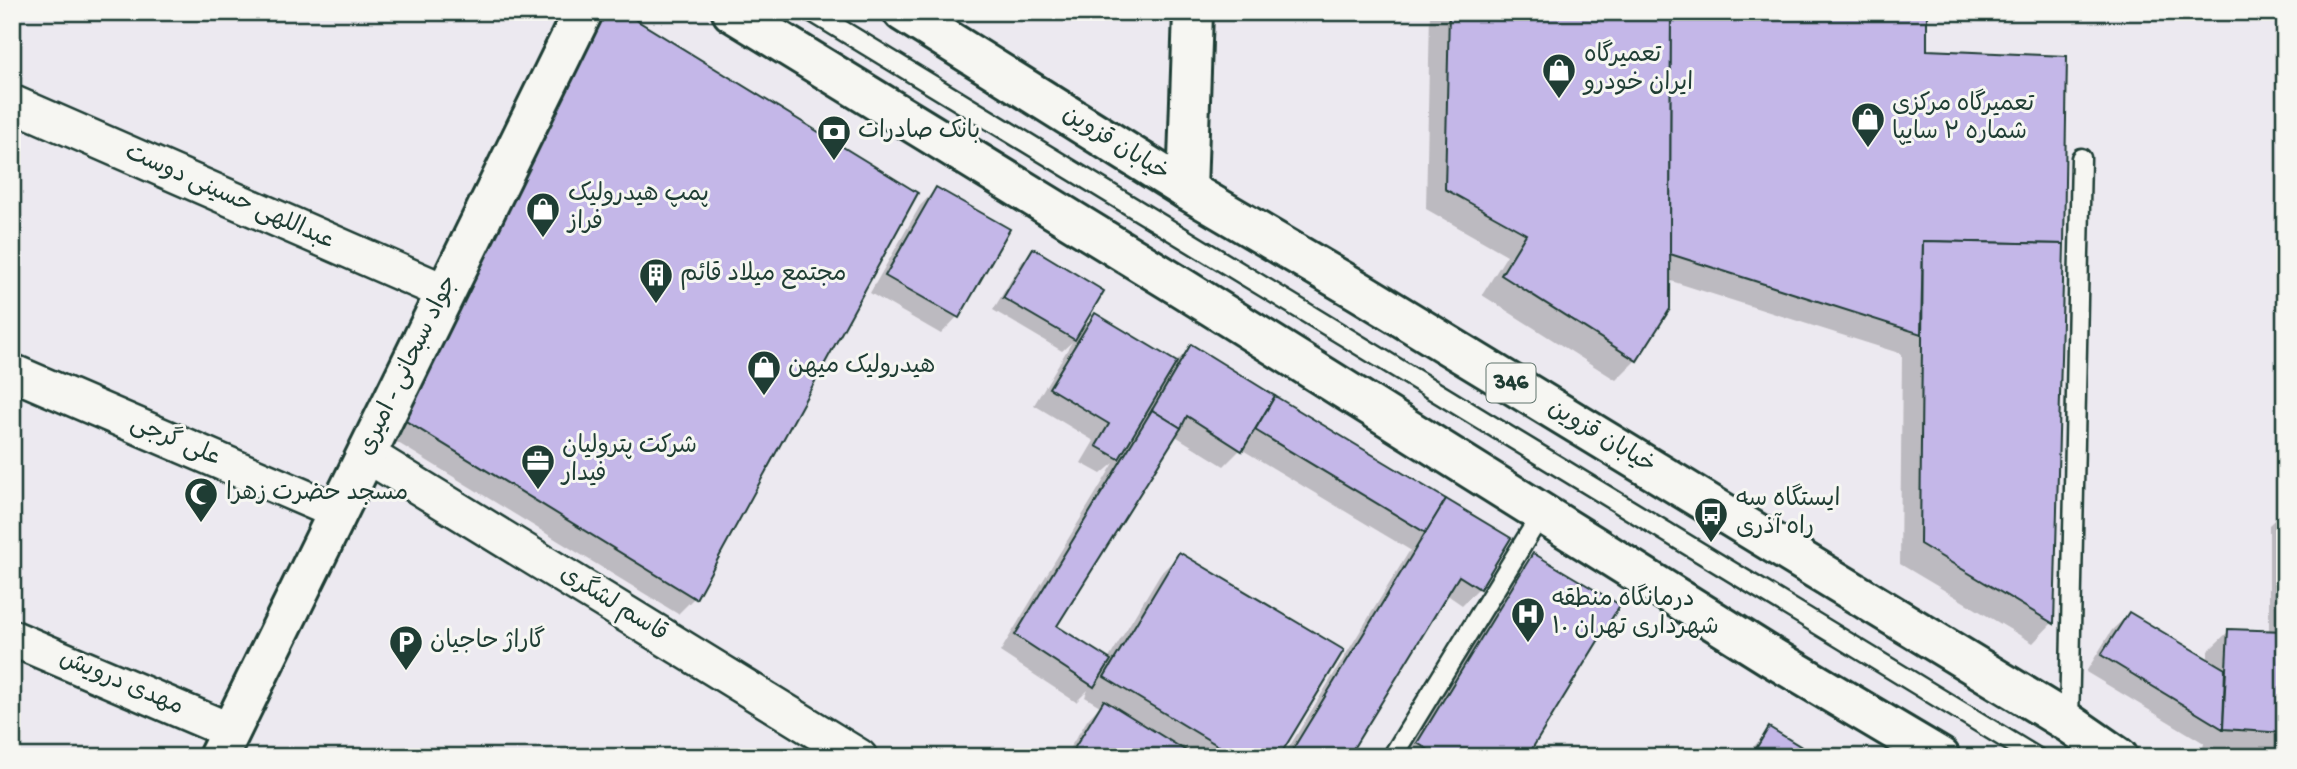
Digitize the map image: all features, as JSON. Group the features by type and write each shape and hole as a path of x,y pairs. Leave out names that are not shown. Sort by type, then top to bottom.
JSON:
{"main road":[{"name":"جواد سبحانی - امیری","path":"224,744 583,12"},
{"path":"732,12 1184,289 1773,658 1940,757"},
{"name":"خیابان قزوین","path":"903,12 1187,190 1371,298 2069,723 2118,757"},
{"path":"1187,190 1193,12"}],"street":[{"name":"عبداللهی حسینی دوست","path":"12,103 445,292"},
{"name":"علی گرجی","path":"12,372 338,512"},
{"name":"قاسم لشگری","path":"366,454 859,757"},
{"name":"مهدی درویش","path":"12,638 224,744"}],"lane":[{"path":"812,12 2036,757"},
{"path":"2069,723 2081,158"},
{"path":"1392,757 1542,513"}],"building":[{"name":"مجتمع میلاد قائم","path":"600,12 623,12 918,193 696,599 401,418"},
{"name":"تعمیرگاه ایران خودرو","path":"1449,12 1671,12 1670,309 1637,361 1501,275 1526,234 1445,189"},
{"name":"تعمیرگاه مرکزی شماره ۲ سایپا","path":"1671,12 1927,12 1927,50 2067,56 2064,244 1923,241 1921,334 1670,254"},
{"path":"936,187 1010,229 959,318 885,276"},
{"path":"1923,241 2064,244 2054,624 1920,544"},
{"path":"1033,248 1104,291 1075,340 1003,298"},
{"path":"1095,313 1177,362 1119,459 1096,446 1109,424 1049,388"},
{"path":"1191,344 1275,396 1242,451 1187,416 1181,428 1152,410"},
{"path":"1275,396 1446,499 1426,533 1255,430"},
{"path":"1152,410 1181,428 1057,626 1111,660 1094,687 1015,635"},
{"path":"1446,499 1511,538 1480,589 1459,576 1348,757 1288,757"},
{"path":"1179,552 1344,650 1279,757 1237,757 1104,677"},
{"path":"1533,553 1620,605 1527,757 1441,757 1417,743"},
{"path":"2129,612 2225,669 2223,729 2101,655"},
{"path":"2228,629 2285,631 2285,733 2223,729"},
{"path":"1104,700 1196,757 1069,757"},
{"path":"1769,727 1818,757 1751,757"}],"place":[{"name":"تعمیرگاه ایران خودرو","path":"1559,100"},
{"name":"تعمیرگاه مرکزی شماره ۲ سایپا","path":"1868,149"},
{"name":"بانک صادرات","path":"834,162"},
{"name":"پمپ هیدرولیک فراز","path":"543,239"},
{"name":"مجتمع میلاد قائم","path":"656,305"},
{"name":"هیدرولیک میهن","path":"764,397"},
{"name":"شرکت پترولیان فیدار","path":"538,491"},
{"name":"مسجد حضرت زهرا","path":"201,524"},
{"name":"ایستگاه سه راه آذری","path":"1711,544"},
{"name":"درمانگاه منطقه ۱۰ شهرداری تهران","path":"1528,644"},
{"name":"گاراژ حاجیان","path":"406,672"}]}
